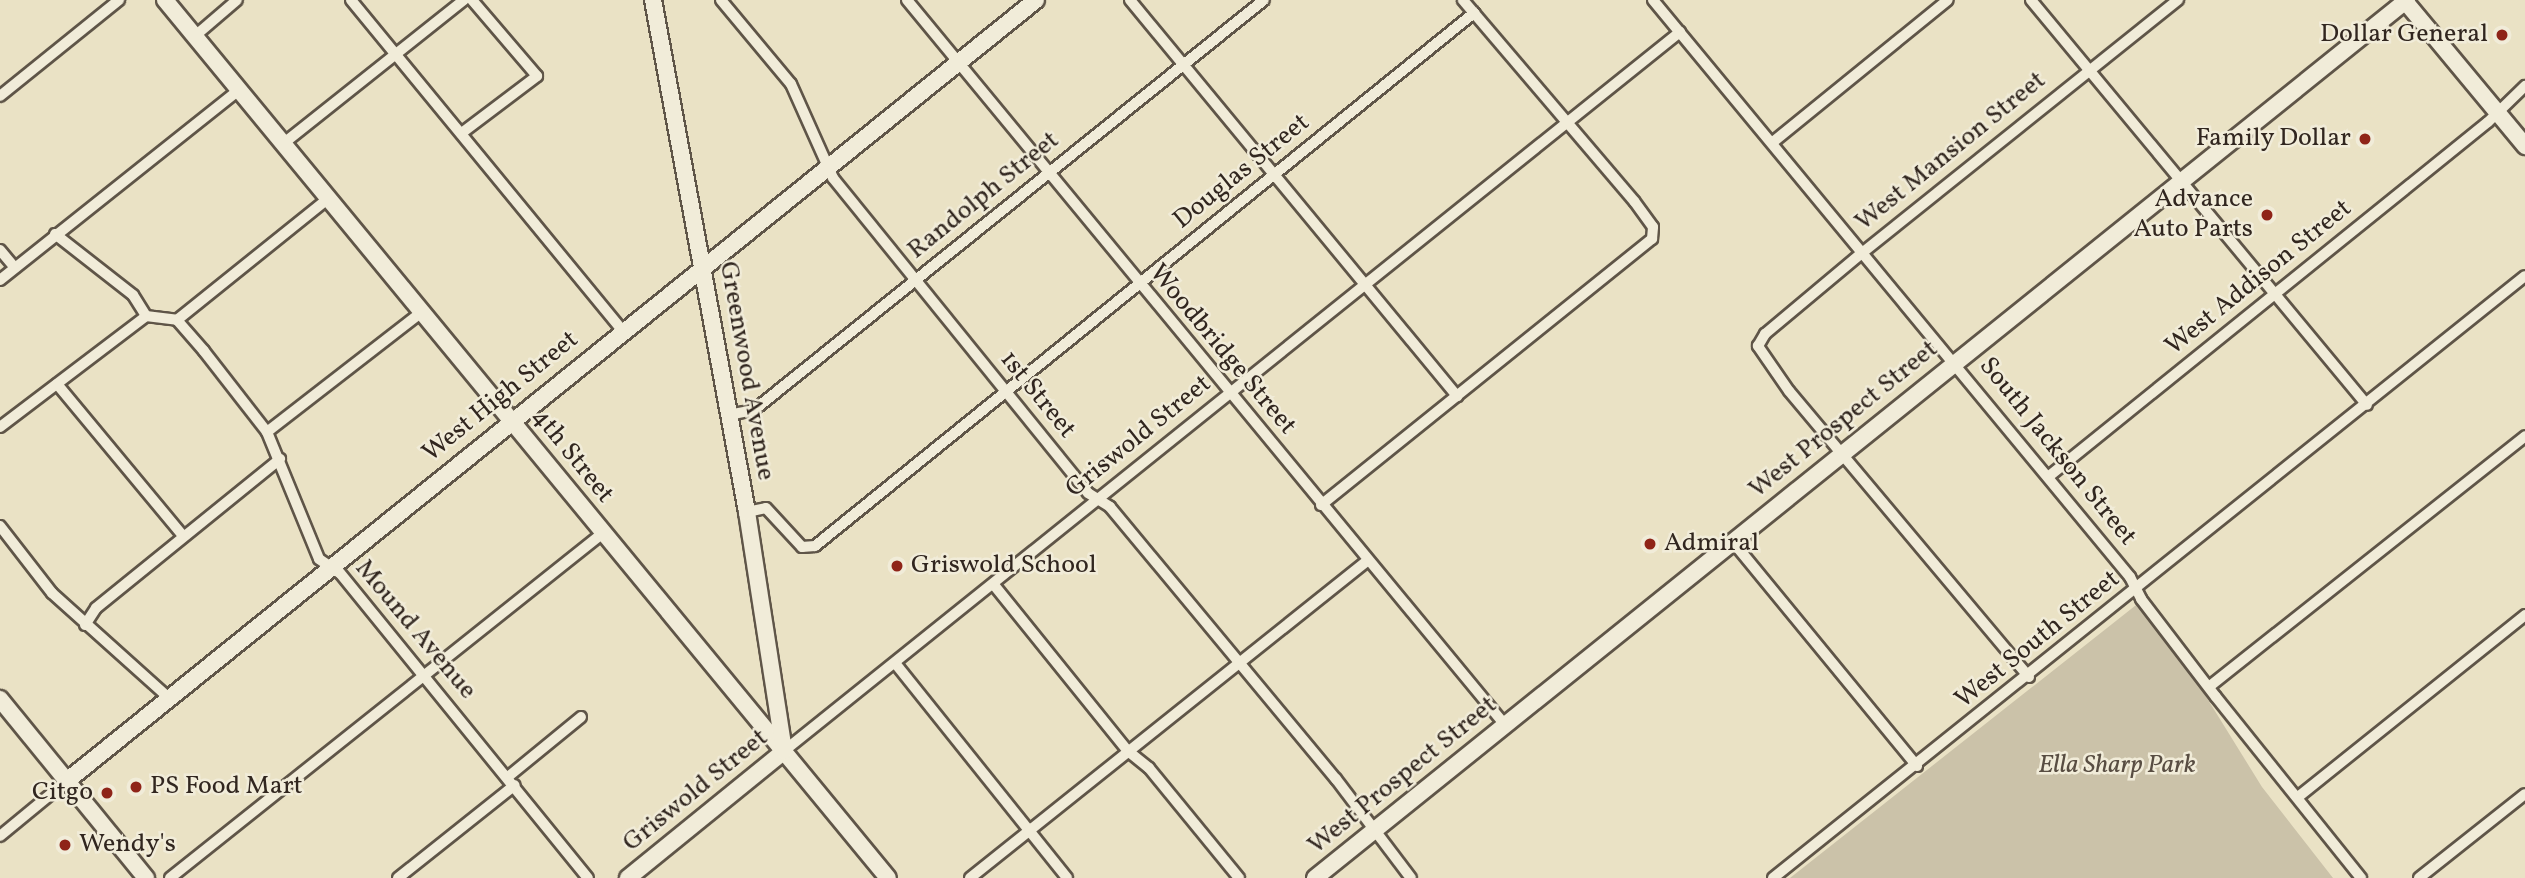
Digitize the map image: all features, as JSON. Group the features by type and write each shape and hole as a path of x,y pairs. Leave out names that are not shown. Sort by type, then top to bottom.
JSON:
{"street":[{"path":"0,96 119,0"},
{"name":"4th Street","path":"165,0 888,878"},
{"path":"195,36 237,0"},
{"path":"351,0 463,132 623,331"},
{"path":"284,143 464,0"},
{"path":"463,132 537,76 472,0"},
{"name":"Greenwood Avenue","path":"653,0 747,512 784,751"},
{"name":"1st Street","path":"721,0 791,84 827,167 915,280 1088,493 1110,507 1376,828 1411,878"},
{"name":"Woodbridge Street","path":"907,0 1138,285 1506,726"},
{"name":"West High Street","path":"0,836 330,566 1036,0"},
{"path":"1130,0 1457,396"},
{"name":"Randolph Street","path":"728,415 754,410 1264,0"},
{"path":"1321,505 1652,239 1653,227 1464,0"},
{"name":"South Jackson Street","path":"1653,0 2048,477 2361,878"},
{"path":"1773,142 1948,0"},
{"path":"2031,0 2367,405"},
{"name":"West Mansion Street","path":"1844,454 1789,391 1758,346 1765,334 2178,0"},
{"path":"2406,0 2525,146"},
{"name":"West Prospect Street","path":"1314,878 2406,0"},
{"name":"Douglas Street","path":"747,512 766,508 802,547 809,548 1474,13"},
{"name":"Griswold Street","path":"628,878 1679,32"},
{"name":"West Addison Street","path":"2048,477 2275,295 2525,86"},
{"path":"0,280 55,233 239,91"},
{"path":"0,427 145,316 177,320 329,198"},
{"path":"55,233 133,295 145,316"},
{"path":"0,250 15,268"},
{"name":"West South Street","path":"1773,878 2029,677 2525,276"},
{"path":"267,432 423,311"},
{"name":"Mound Avenue","path":"177,320 267,432 319,559 330,566 423,674 512,780 588,878"},
{"path":"57,384 183,536"},
{"path":"2210,686 2525,436"},
{"path":"1844,454 2029,677"},
{"path":"85,625 96,608 280,459"},
{"path":"0,526 52,593 169,698"},
{"path":"170,878 603,533"},
{"path":"1733,542 1917,766"},
{"path":"970,878 1367,561"},
{"path":"994,585 1128,751 1149,768 1239,878"},
{"path":"2298,797 2525,615"},
{"path":"895,663 1067,878"},
{"path":"0,699 146,878"},
{"path":"398,878 581,717"},
{"path":"2419,878 2525,794"}],"green space":[{"name":"Ella Sharp Park","path":"2145,598 2262,787 2333,878 1790,878"}],"place":[{"name":"Dollar General","path":"2502,35"},
{"name":"Family Dollar","path":"2365,139"},
{"name":"Advance Auto Parts","path":"2267,215"},
{"name":"Admiral","path":"1650,544"},
{"name":"Griswold School","path":"897,566"},
{"name":"PS Food Mart","path":"136,787"},
{"name":"Citgo","path":"107,793"},
{"name":"Wendy's","path":"65,845"}]}
